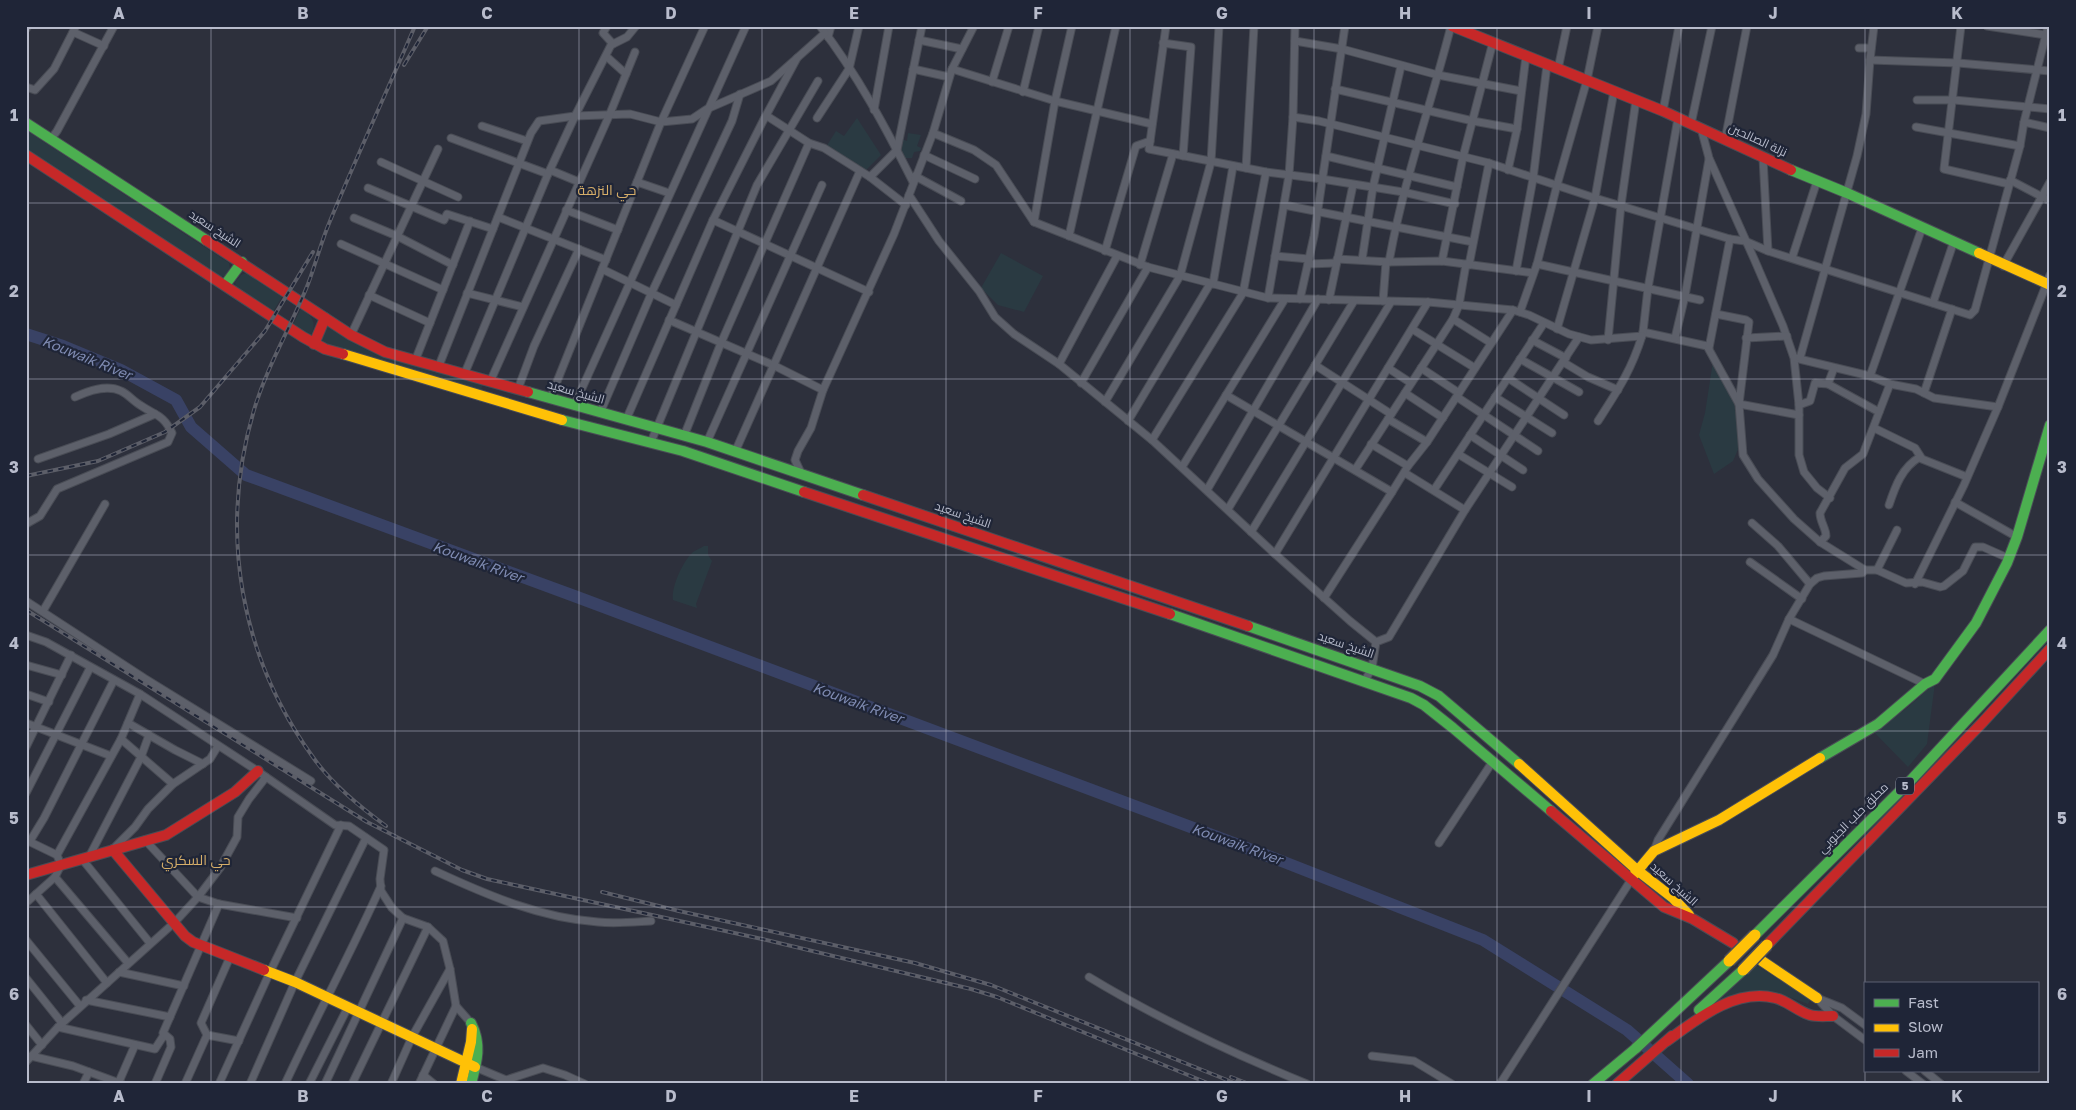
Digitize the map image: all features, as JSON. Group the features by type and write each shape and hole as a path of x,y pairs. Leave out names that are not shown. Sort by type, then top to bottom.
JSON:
{"main road":[{"name":"نزلة الصالحين","path":"1452,26 1663,111 1763,158 1954,241 2003,266 2049,281"},
{"name":"الشيخ سعيد","path":"26,123 242,262 350,335 385,352 414,362 707,442 1372,668 1438,696 1496,744 1638,870 1673,898 1693,920"},
{"name":"الشيخ سعيد","path":"26,155 314,344 325,349 557,419 651,442 806,491 1396,692 1424,705 1493,761 1631,880 1664,906 1693,920"},
{"path":"225,285 242,262"},
{"path":"314,344 326,318"},
{"path":"1631,880 1654,851 1719,820 1878,724 1924,684 1935,679 1976,623 1991,596 2017,537 2050,425"},
{"path":"806,476 806,491"},
{"name":"محلق حلب الجنوبي","path":"1592,1084 1635,1049 1729,961 1917,774 2050,630"},
{"name":"5","path":"1617,1084 1667,1041 1768,945 1975,730 2050,649"},
{"path":"28,873 59,860 86,857 166,835 262,774"},
{"path":"113,850 185,936 202,947 295,982 471,1064"},
{"path":"1693,920 1733,943"},
{"path":"1762,961 1817,998"},
{"path":"1667,1041 1716,1007 1736,1000 1758,996 1775,998 1808,1014 1833,1016"},
{"path":"471,1023 471,1084"},
{"path":"461,1084 471,1064"}],"street":[{"path":"51,139 114,26"},
{"path":"607,26 604,32 613,44"},
{"path":"464,375 549,172 575,116 613,44 627,37 636,26"},
{"path":"550,399 661,122 704,26"},
{"path":"574,406 707,108 746,26"},
{"path":"438,368 527,142 539,121 575,116 630,114 661,122 692,119 707,108 771,81 831,26"},
{"path":"817,118 849,68 859,26"},
{"path":"874,110 888,26"},
{"path":"870,177 897,150 922,26"},
{"path":"806,476 795,460 798,451 811,428 824,390 906,205 914,179 933,132 952,69 974,26"},
{"path":"992,82 1009,26"},
{"path":"1024,92 1039,26"},
{"path":"1034,222 1055,101 1072,26"},
{"path":"1069,236 1116,26"},
{"path":"1166,26 1149,149 1266,172 1403,192 1455,204"},
{"path":"1104,402 1180,276 1211,162 1219,26"},
{"path":"1246,168 1254,26"},
{"path":"1268,298 1289,175 1293,117 1295,26"},
{"path":"1300,299 1317,212 1345,26"},
{"path":"1383,301 1388,262 1403,192 1429,111 1452,26"},
{"path":"1558,69 1567,26"},
{"path":"1324,598 1406,469 1427,442 1475,368 1516,311 1537,264 1556,185 1587,80 1598,26"},
{"path":"1663,111 1678,26"},
{"path":"1712,26 1696,126 1797,358 1870,376 1890,384 1916,390 1934,398 1998,407"},
{"path":"1725,140 1747,26"},
{"path":"1830,498 1817,488 1804,472 1800,455 1797,358 1857,156 1866,114 1874,26"},
{"path":"1961,26 1954,100 1944,169 2010,182 2050,201"},
{"path":"1293,117 1319,121 1489,163 1595,198 1730,239 1745,241 1768,251 1970,314 1975,310 2020,146 2036,69 2048,31 1987,26"},
{"path":"26,87 35,90 54,69 75,29 104,46"},
{"path":"824,32 849,68 914,179 961,201"},
{"path":"919,40 962,49"},
{"path":"1295,41 1342,49 1438,75 1483,82 1521,91"},
{"path":"1442,261 1463,157 1493,42"},
{"path":"1163,43 1191,47 1182,156"},
{"path":"1859,48 1871,48"},
{"path":"490,382 609,116 635,52"},
{"path":"606,56 626,74"},
{"path":"1508,170 1517,129 1526,56"},
{"path":"626,420 713,220 796,58"},
{"path":"1870,60 1958,63 2050,71"},
{"path":"1516,271 1533,179 1547,64"},
{"path":"1362,260 1383,138 1401,66"},
{"path":"913,69 949,77"},
{"path":"952,69 1055,101 1152,124"},
{"path":"651,442 757,185 818,80"},
{"path":"1335,89 1473,121 1517,129"},
{"path":"1557,329 1595,198 1614,91"},
{"path":"600,413 652,292 732,122 740,94"},
{"path":"1608,340 1621,205 1636,100"},
{"path":"1917,100 1954,100 2050,109"},
{"path":"767,116 808,143 824,148 870,177 906,205"},
{"path":"1598,421 1633,363 1643,334 1648,288 1678,118"},
{"path":"2024,122 2050,128"},
{"path":"482,126 527,142"},
{"path":"1916,127 2020,146"},
{"path":"933,132 974,150 996,165 1034,222 1140,265 1242,293 1268,298 1428,302 1516,311 1557,329 1590,340 1608,340 1643,334 1674,338 1709,348"},
{"path":"451,138 519,163 579,182"},
{"path":"1105,251 1136,146 1150,141"},
{"path":"684,436 721,342 808,143"},
{"path":"350,335 438,149"},
{"path":"1140,265 1173,154"},
{"path":"924,155 975,179"},
{"path":"1326,156 1457,187"},
{"path":"1674,338 1685,296 1709,158"},
{"path":"1763,158 1768,251"},
{"path":"381,162 458,197"},
{"path":"1355,470 1453,320 1459,305 1489,163"},
{"path":"1128,421 1211,284 1232,166"},
{"path":"735,452 860,171"},
{"path":"1152,440 1242,293 1266,172"},
{"path":"1792,258 1817,181"},
{"path":"637,182 669,193"},
{"path":"2003,266 2050,182"},
{"path":"707,442 822,185"},
{"path":"1329,300 1353,185"},
{"path":"368,188 444,220 447,214 493,229"},
{"path":"909,195 939,241 979,291 995,317 1014,334 1060,364 1152,440 1275,554 1376,642"},
{"path":"1284,205 1473,242"},
{"path":"566,210 618,230"},
{"path":"498,217 606,260"},
{"path":"354,218 397,236 453,265"},
{"path":"713,220 869,292"},
{"path":"414,362 470,221"},
{"path":"1870,376 1922,228"},
{"path":"1730,239 1709,348 1739,404"},
{"path":"1933,303 1954,241"},
{"path":"341,244 443,290"},
{"path":"518,389 534,346 579,250"},
{"path":"1060,364 1117,256"},
{"path":"1275,256 1308,261 1442,261 1533,273"},
{"path":"1537,264 1700,300"},
{"path":"1081,383 1148,267"},
{"path":"602,269 676,305"},
{"path":"1915,584 1967,477 1998,407 2049,281"},
{"path":"467,293 523,307"},
{"path":"369,295 430,323"},
{"path":"1182,467 1284,299"},
{"path":"1207,490 1318,300"},
{"path":"1228,509 1354,301"},
{"path":"1251,532 1391,302"},
{"path":"1275,554 1428,302"},
{"path":"1924,394 1952,309"},
{"path":"1716,314 1748,321 1739,404 1743,455 1758,479 1794,519 1820,542 1865,570 1876,570 1906,583 1915,584 1922,582 1936,587 1944,586 1963,571 1973,550 1978,546 2008,558"},
{"path":"669,320 773,365 824,390"},
{"path":"1453,320 1492,343"},
{"path":"1434,490 1544,323"},
{"path":"1412,329 1475,368"},
{"path":"1746,338 1786,336"},
{"path":"1376,642 1389,637 1465,510 1579,337"},
{"path":"1532,340 1588,377 1618,390"},
{"path":"1520,359 1579,392"},
{"path":"1315,364 1368,399 1427,442"},
{"path":"1388,368 1411,383"},
{"path":"1422,368 1484,415 1538,451"},
{"path":"1828,384 1834,368"},
{"path":"1508,378 1564,415"},
{"path":"1799,405 1810,401 1815,383 1828,384 1879,412"},
{"path":"1820,542 1826,536 1826,533 1820,521 1820,513 1845,468 1863,454 1890,384"},
{"path":"26,524 40,516 57,489 168,442 172,433 165,420 120,390 106,388 87,391 75,397"},
{"path":"1405,393 1443,418"},
{"path":"1226,394 1392,492"},
{"path":"1495,397 1552,433"},
{"path":"1739,404 1799,414"},
{"path":"38,459 109,434 155,414"},
{"path":"1874,428 1915,448 1922,460 1967,477"},
{"path":"1470,435 1523,470"},
{"path":"1372,444 1434,490 1465,510"},
{"path":"1458,454 1512,488"},
{"path":"1889,505 1896,486 1906,468 1920,456"},
{"path":"1955,502 2017,537"},
{"path":"43,611 105,504"},
{"path":"1752,524 1778,546 1810,584"},
{"path":"1876,570 1897,530"},
{"path":"1750,562 1802,599"},
{"path":"1654,851 1658,840 1773,655 1789,619 1810,584 1817,578 1862,573 1865,570"},
{"path":"26,601 144,678 311,781"},
{"path":"1789,619 1924,684"},
{"path":"26,635 46,642 140,694 262,774 335,825 349,826 384,850 381,891 392,908 403,918 428,927 443,941 456,1006 471,1023"},
{"path":"1364,682 1372,668 1376,642"},
{"path":"26,747 38,726 71,655"},
{"path":"26,665 62,675"},
{"path":"26,793 90,668"},
{"path":"59,860 28,840 44,818 114,680"},
{"path":"26,694 49,702"},
{"path":"26,903 55,877 59,860 121,739 140,694"},
{"path":"26,723 38,726 111,756"},
{"path":"128,723 203,764"},
{"path":"149,735 141,757 86,857 150,943"},
{"path":"121,739 173,784"},
{"path":"113,850 135,827 148,809 173,784 210,759 218,746"},
{"path":"1439,843 1493,761"},
{"path":"28,1059 83,1003 174,922 198,897 220,868 233,845 237,837 238,817 262,774"},
{"path":"219,1084 270,972 342,825"},
{"path":"250,1084 295,982 366,838"},
{"path":"145,840 198,897 219,904 297,918"},
{"path":"435,871 476,890 522,907 563,918 599,923 651,921"},
{"path":"55,877 128,964"},
{"path":"1500,1084 1631,880"},
{"path":"285,1084 326,996 356,942 381,885"},
{"path":"36,894 107,983"},
{"path":"26,978 60,1025 155,1049 164,1035 163,1033 202,947 219,904"},
{"path":"325,1084 403,918"},
{"path":"352,1084 428,927"},
{"path":"26,940 83,1003 170,1017"},
{"path":"185,1084 207,1036 201,1023 230,957"},
{"path":"391,1084 412,1037 450,969"},
{"path":"119,972 184,986"},
{"path":"1089,977 1124,998 1200,1037 1307,1084"},
{"path":"1817,998 1833,1016 1864,1039"},
{"path":"1817,998 1842,1008 1864,1024"},
{"path":"309,1084 348,1006"},
{"path":"419,1084 456,1006"},
{"path":"26,1025 42,1045"},
{"path":"155,1084 171,1047 170,1039 164,1035"},
{"path":"207,1036 239,1041"},
{"path":"28,1059 89,1072 119,1083 135,1045"},
{"path":"1372,1056 1414,1061 1452,1084"},
{"path":"471,1064 506,1080 543,1068 585,1084"},
{"path":"83,1084 89,1072"},
{"path":"1907,1072 1923,1084"},
{"path":"1926,1072 1941,1084"},
{"path":"423,1075 434,1084"}],"shaded area":[{"path":"857,118 881,155 865,171 826,147 836,131 844,136"},
{"path":"26,130 229,263 230,270 224,276 217,277 26,152"},
{"path":"908,133 921,135 917,146 921,148 920,151 914,152 912,158 904,158 899,151 902,139 907,141"},
{"path":"1001,253 1043,276 1024,312 998,305 981,288"},
{"path":"247,273 283,295 273,312 236,288 235,282 241,275"},
{"path":"301,308 313,320 314,327 310,336 293,325"},
{"path":"326,324 371,350 483,383 481,390 327,346 320,340"},
{"path":"1713,361 1738,408 1739,447 1733,461 1714,474 1699,435 1705,413"},
{"path":"708,546 708,555 712,561 696,604 697,608 673,600 673,595 678,574 685,561 693,552"},
{"path":"1935,683 1927,744 1908,767 1874,732 1907,708"},
{"path":"1756,965 1810,1000 1808,1004 1781,994 1713,1003"}],"waterway":[{"name":"Kouwaik River","path":"26,334 63,346 121,370 176,400 191,427 246,475 1284,862 1483,940 1627,1030 1688,1084"}],"railway":[{"path":"386,826 348,796 322,770 289,721 269,679 253,637 243,592 238,547 238,502 243,456 259,394 308,284 340,197 415,26"},
{"path":"404,65 428,26"},
{"path":"26,476 98,461 165,432 200,407 265,331 313,252"},
{"path":"26,610 367,822 462,870 487,879 762,939 971,989 997,997 1210,1084"},
{"path":"602,892 915,963 991,985 1237,1084"},
{"path":"1231,1077 1249,1084"}],"traffic: fast":[{"path":"26,123 206,240"},
{"path":"1791,170 1847,193 1979,253"},
{"path":"225,285 242,262"},
{"path":"528,392 707,442 863,495"},
{"path":"562,420 683,451 804,492"},
{"path":"1820,758 1878,724 1925,684 1935,679 1976,623 2007,563 2017,537 2050,425"},
{"path":"1170,614 1411,698 1424,705 1453,728 1551,811"},
{"path":"1248,626 1420,686 1439,696 1519,764"},
{"path":"1755,935 1912,779 2050,630"},
{"path":"1593,1084 1635,1049 1729,961"},
{"path":"1699,1010 1743,970"},
{"path":"471,1023 477,1046 477,1061 471,1084"}],"traffic: slow":[{"path":"1979,253 2050,285"},
{"path":"343,354 562,420"},
{"path":"1634,875 1654,851 1719,820 1820,758"},
{"path":"1519,764 1637,870 1673,898 1689,915"},
{"path":"1729,961 1755,935"},
{"path":"1743,970 1767,945"},
{"path":"1762,961 1817,998"},
{"path":"264,970 295,982 475,1067"},
{"path":"461,1084 471,1042 472,1029"}],"traffic: jam":[{"path":"1452,26 1663,111 1791,170"},
{"path":"26,155 303,337 325,349 343,354"},
{"path":"206,240 351,335 385,352 528,392"},
{"path":"314,344 325,318"},
{"path":"804,492 1170,614"},
{"path":"863,495 1248,626"},
{"path":"1767,945 1982,723 2050,649"},
{"path":"26,875 166,835 235,792 258,771"},
{"path":"1551,811 1664,907 1693,919 1733,943"},
{"path":"113,850 185,936 193,942 264,970"},
{"path":"1667,1041 1704,1015 1731,1001 1745,997 1775,998 1810,1015 1833,1016"},
{"path":"1617,1084 1672,1036"}],"district":[{"name":"حي النزهة","path":"607,190"},
{"name":"حي السكري","path":"196,860"}]}
